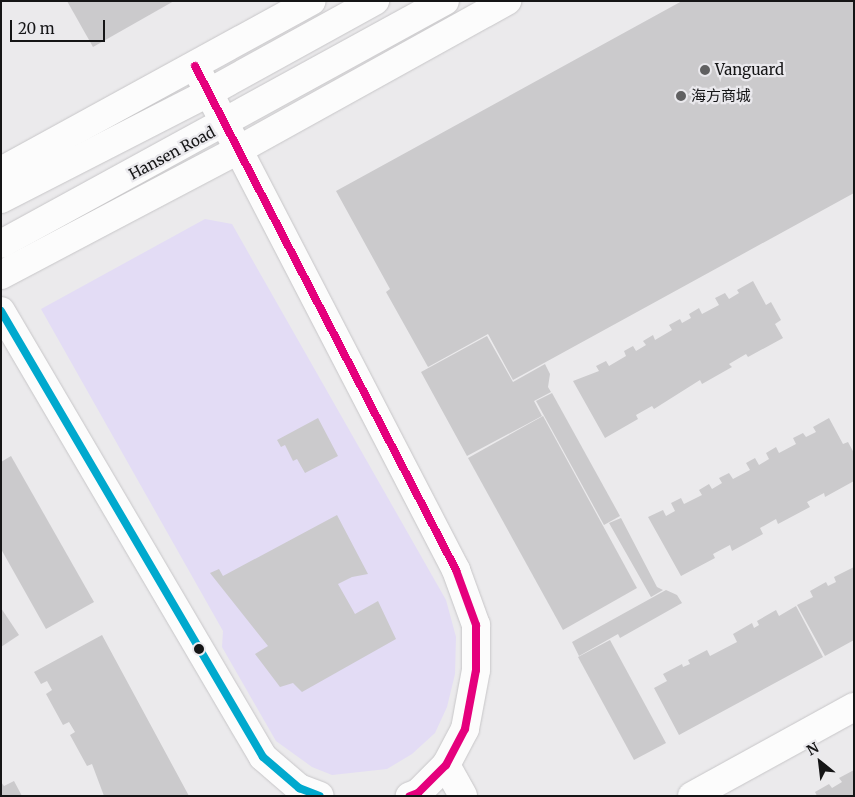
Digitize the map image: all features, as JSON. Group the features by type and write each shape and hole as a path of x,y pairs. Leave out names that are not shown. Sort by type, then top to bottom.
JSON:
{"main road":[{"path":"1,171 311,1"},
{"path":"1,199 208,93 374,1"},
{"name":"Hansen Road","path":"1,244 225,125 446,1"},
{"path":"1,275 238,150 508,1"},
{"path":"195,66 456,570 476,626 476,670 465,729 446,765 418,793 410,796"},
{"path":"1,311 264,757 299,788 320,796"},
{"path":"692,796 854,707"},
{"path":"446,765 463,796"}],"shaded area":[{"path":"205,219 232,224 446,600 456,637 455,674 447,707 435,733 412,754 387,769 332,775 312,767 276,741 222,647 223,631 41,309"}],"building":[{"path":"67,1 174,1 93,47"},
{"name":"海方商城","path":"682,1 854,1 854,193 513,380 488,334 428,367 386,292 390,289 336,191"},
{"path":"753,281 766,305 771,302 781,320 775,324 783,338 748,357 746,354 729,364 732,367 702,384 700,380 654,409 652,406 636,415 638,419 605,438 573,381 599,371 596,366 606,361 609,366 626,356 624,351 633,346 636,351 646,345 643,341 653,335 655,340 672,330 669,325 680,319 682,323 691,318 689,314 699,308 702,314 719,305 715,298 725,293 729,299 739,293 737,290"},
{"path":"487,336 513,382 545,364 550,374 548,387 551,392 534,401 542,416 467,456 421,372"},
{"path":"552,393 620,516 604,525 536,401"},
{"path":"543,416 637,588 563,630 468,458"},
{"path":"318,418 338,456 305,473 297,459 293,461 285,445 281,447 277,440"},
{"path":"829,418 843,444 848,442 854,453 854,481 825,497 824,493 807,502 810,507 778,524 776,519 760,528 763,534 732,551 730,545 713,554 715,558 681,576 648,517 663,510 666,516 675,511 671,503 681,498 684,504 702,495 699,490 709,484 712,489 722,483 719,478 729,473 733,479 750,470 746,463 755,458 759,465 769,459 766,453 776,447 779,453 796,444 793,438 803,433 806,437 816,432 813,427"},
{"path":"11,456 94,602 46,629 1,549 1,462"},
{"path":"337,515 368,574 352,577 338,584 355,614 378,601 396,639 302,692 293,683 280,687 255,654 268,646 210,573 219,569 223,576"},
{"path":"621,518 657,587 663,590 651,597 609,523"},
{"path":"854,567 854,640 825,656 797,605 813,597 810,591 826,582 828,586 836,582 834,577"},
{"path":"666,590 677,595 682,603 620,638 618,634 579,656 572,642"},
{"path":"796,606 823,657 679,735 654,688 667,681 663,674 682,664 683,667 690,664 688,660 707,650 710,656 737,642 733,634 752,623 754,628 759,625 757,621 776,610 779,616"},
{"path":"1,608 19,635 1,647"},
{"path":"102,635 189,796 104,796 92,764 87,766 70,735 75,732 69,722 63,725 46,694 52,690 47,681 41,684 34,672"},
{"path":"610,640 666,743 634,760 578,657"},
{"path":"854,770 854,796 817,796 815,792 829,784 832,788 842,782 839,778"},
{"path":"14,781 22,796 1,796 1,782 4,786"}],"transit line":[{"path":"195,66 456,570 476,625 476,670 465,729 446,765 418,793 410,796"},
{"path":"1,311 263,757 299,788 320,796"}],"place":[{"name":"Vanguard","path":"705,70"},
{"name":"海方商城","path":"681,96"}]}
